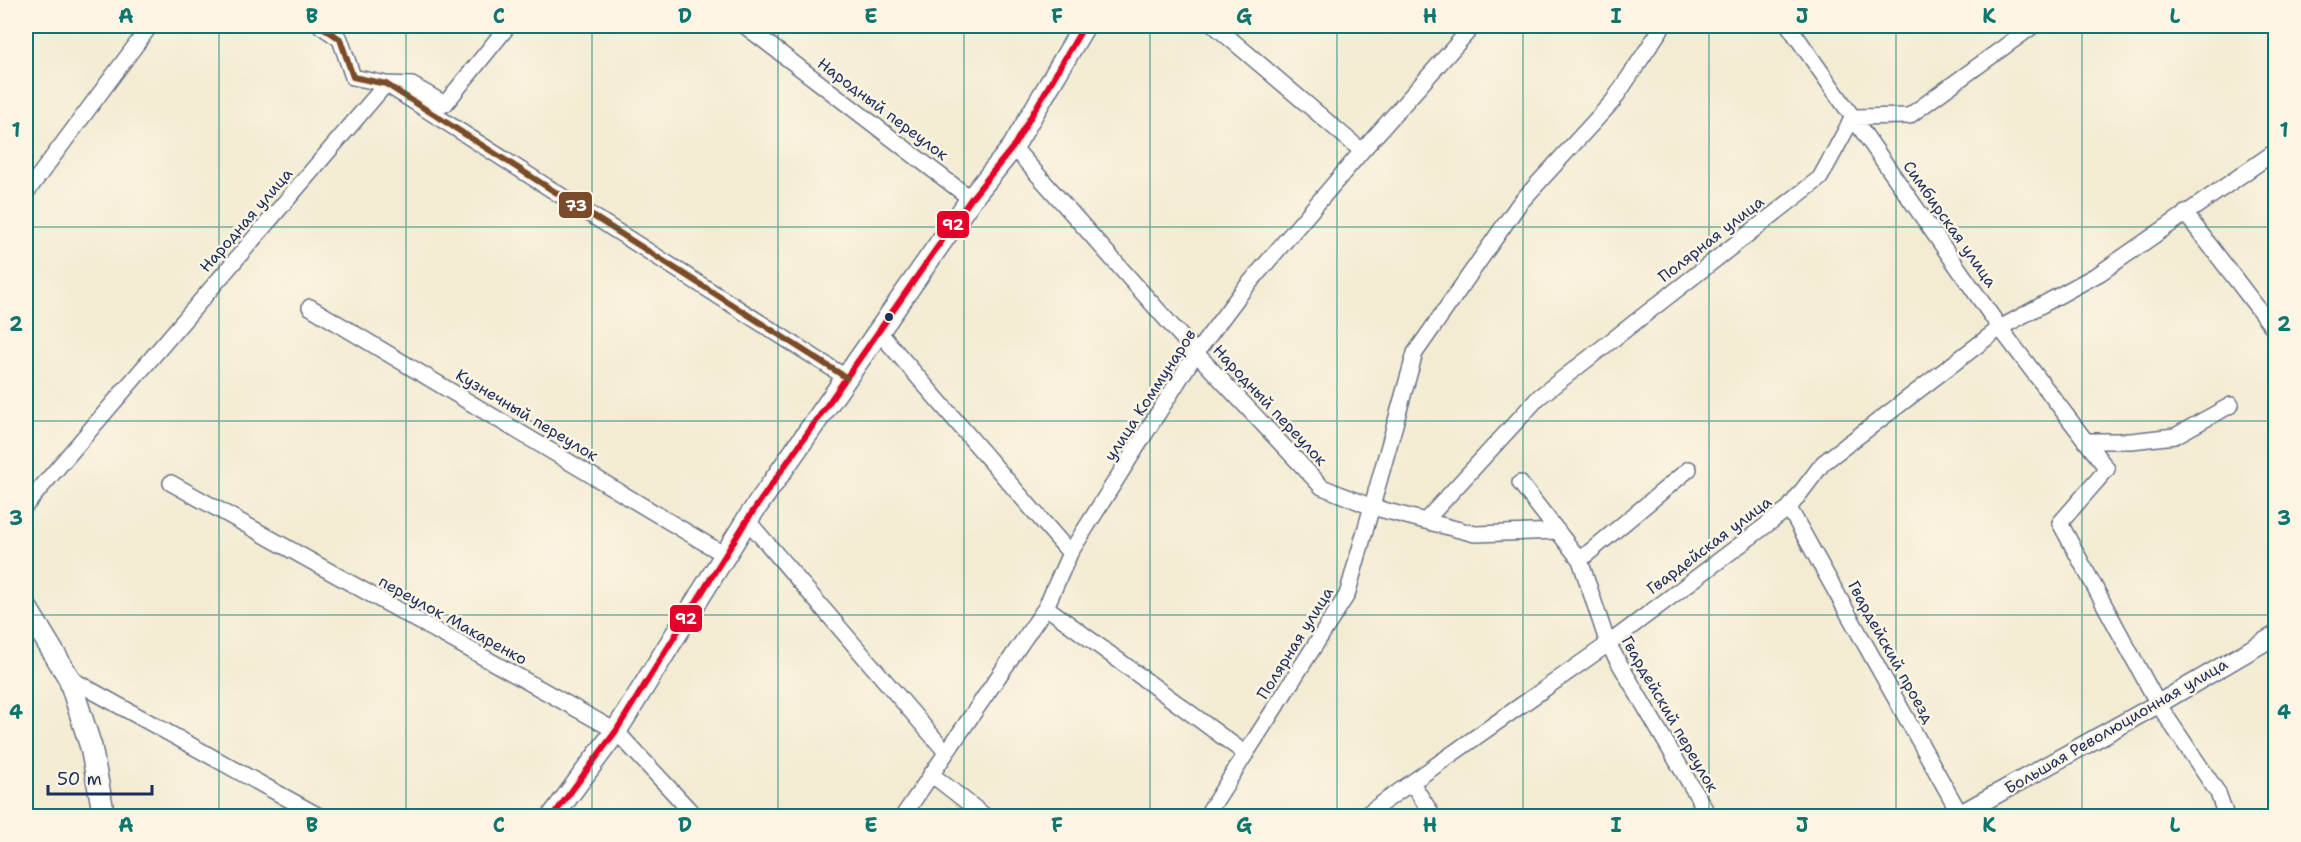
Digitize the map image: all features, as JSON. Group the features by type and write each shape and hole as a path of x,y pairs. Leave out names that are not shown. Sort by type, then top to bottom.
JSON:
{"main road":[{"path":"553,816 616,731 747,520 972,199 1012,147 1084,26"},
{"path":"26,607 69,678 90,747 104,816"}],"street":[{"path":"26,193 150,26"},
{"path":"321,26 340,39 353,77 386,84 412,85 445,104 508,26"},
{"name":"Народный переулок","path":"745,26 972,199"},
{"path":"1215,26 1362,151"},
{"name":"улица Коммунаров","path":"903,816 1046,607 1070,554 1196,353 1241,293 1362,151 1473,26"},
{"name":"Полярная улица","path":"1206,816 1347,595 1415,353 1519,204 1613,100 1663,26"},
{"name":"Симбирская улица","path":"1789,26 2000,328 2107,469 2060,523 2158,704"},
{"path":"1853,117 1909,116 2033,26"},
{"path":"386,84 847,378"},
{"name":"Народная улица","path":"26,505 386,84"},
{"name":"Полярная улица","path":"1425,521 1539,397 1820,177 1853,117"},
{"name":"Народный переулок","path":"1012,147 1196,353 1322,487 1372,507 1474,534 1558,531"},
{"name":"Гвардейская улица","path":"1364,816 1608,644 1789,508 1823,463 2000,328 2100,273 2276,151"},
{"path":"2186,213 2276,332"},
{"name":"Кузнечный переулок","path":"310,307 725,555"},
{"path":"879,332 1070,554"},
{"path":"2085,441 2131,441 2175,436 2232,405"},
{"path":"1580,560 1689,469"},
{"name":"переулок Макаренко","path":"171,483 616,731 695,816"},
{"name":"Гвардейский переулок","path":"1520,483 1580,560 1608,644 1709,816"},
{"name":"Гвардейский проезд","path":"1789,508 1959,815"},
{"path":"747,520 946,752"},
{"path":"1046,607 1246,754"},
{"name":"Большая Революционная улица","path":"1959,815 2276,635"},
{"path":"69,678 319,816"},
{"path":"2158,704 2218,793 2226,816"},
{"path":"931,774 985,816"},
{"path":"1412,783 1433,816"}],"transit line":[{"name":"73","path":"321,26 340,39 353,77 386,84 847,378"},
{"name":"92","path":"553,816 616,731 747,520 971,199 1013,147 1084,26"}]}
